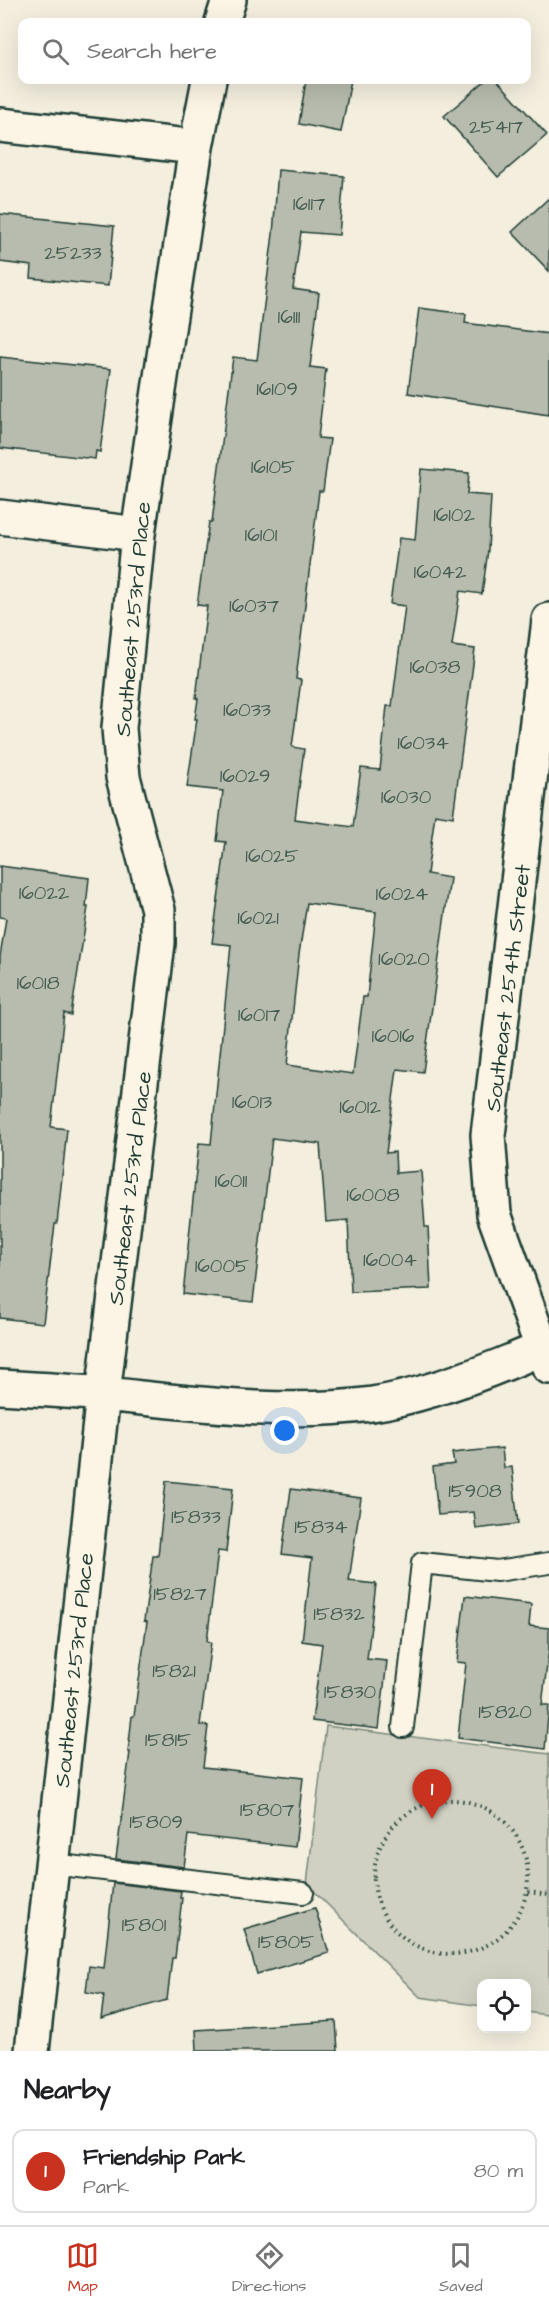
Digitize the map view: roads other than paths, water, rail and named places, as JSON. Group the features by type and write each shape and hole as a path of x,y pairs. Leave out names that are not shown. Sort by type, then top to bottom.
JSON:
{"street":[{"path":"223,18 229,0"},
{"path":"0,125 196,147 208,84"},
{"name":"Southeast 253rd Place","path":"32,2051 103,1394 158,943 158,910 123,777 119,728 138,534 196,147"},
{"path":"0,517 138,534"},
{"name":"Southeast 254th Street","path":"547,1353 494,1214 488,1135 537,847 549,620"},
{"path":"0,1387 103,1394 199,1405 298,1410 374,1404 446,1386 547,1353"}],"lane":[{"path":"404,1727 422,1563 497,1571 549,1563"},
{"path":"52,1864 303,1893"}],"place":[{"name":"Friendship Park","path":"432,1819"}]}
